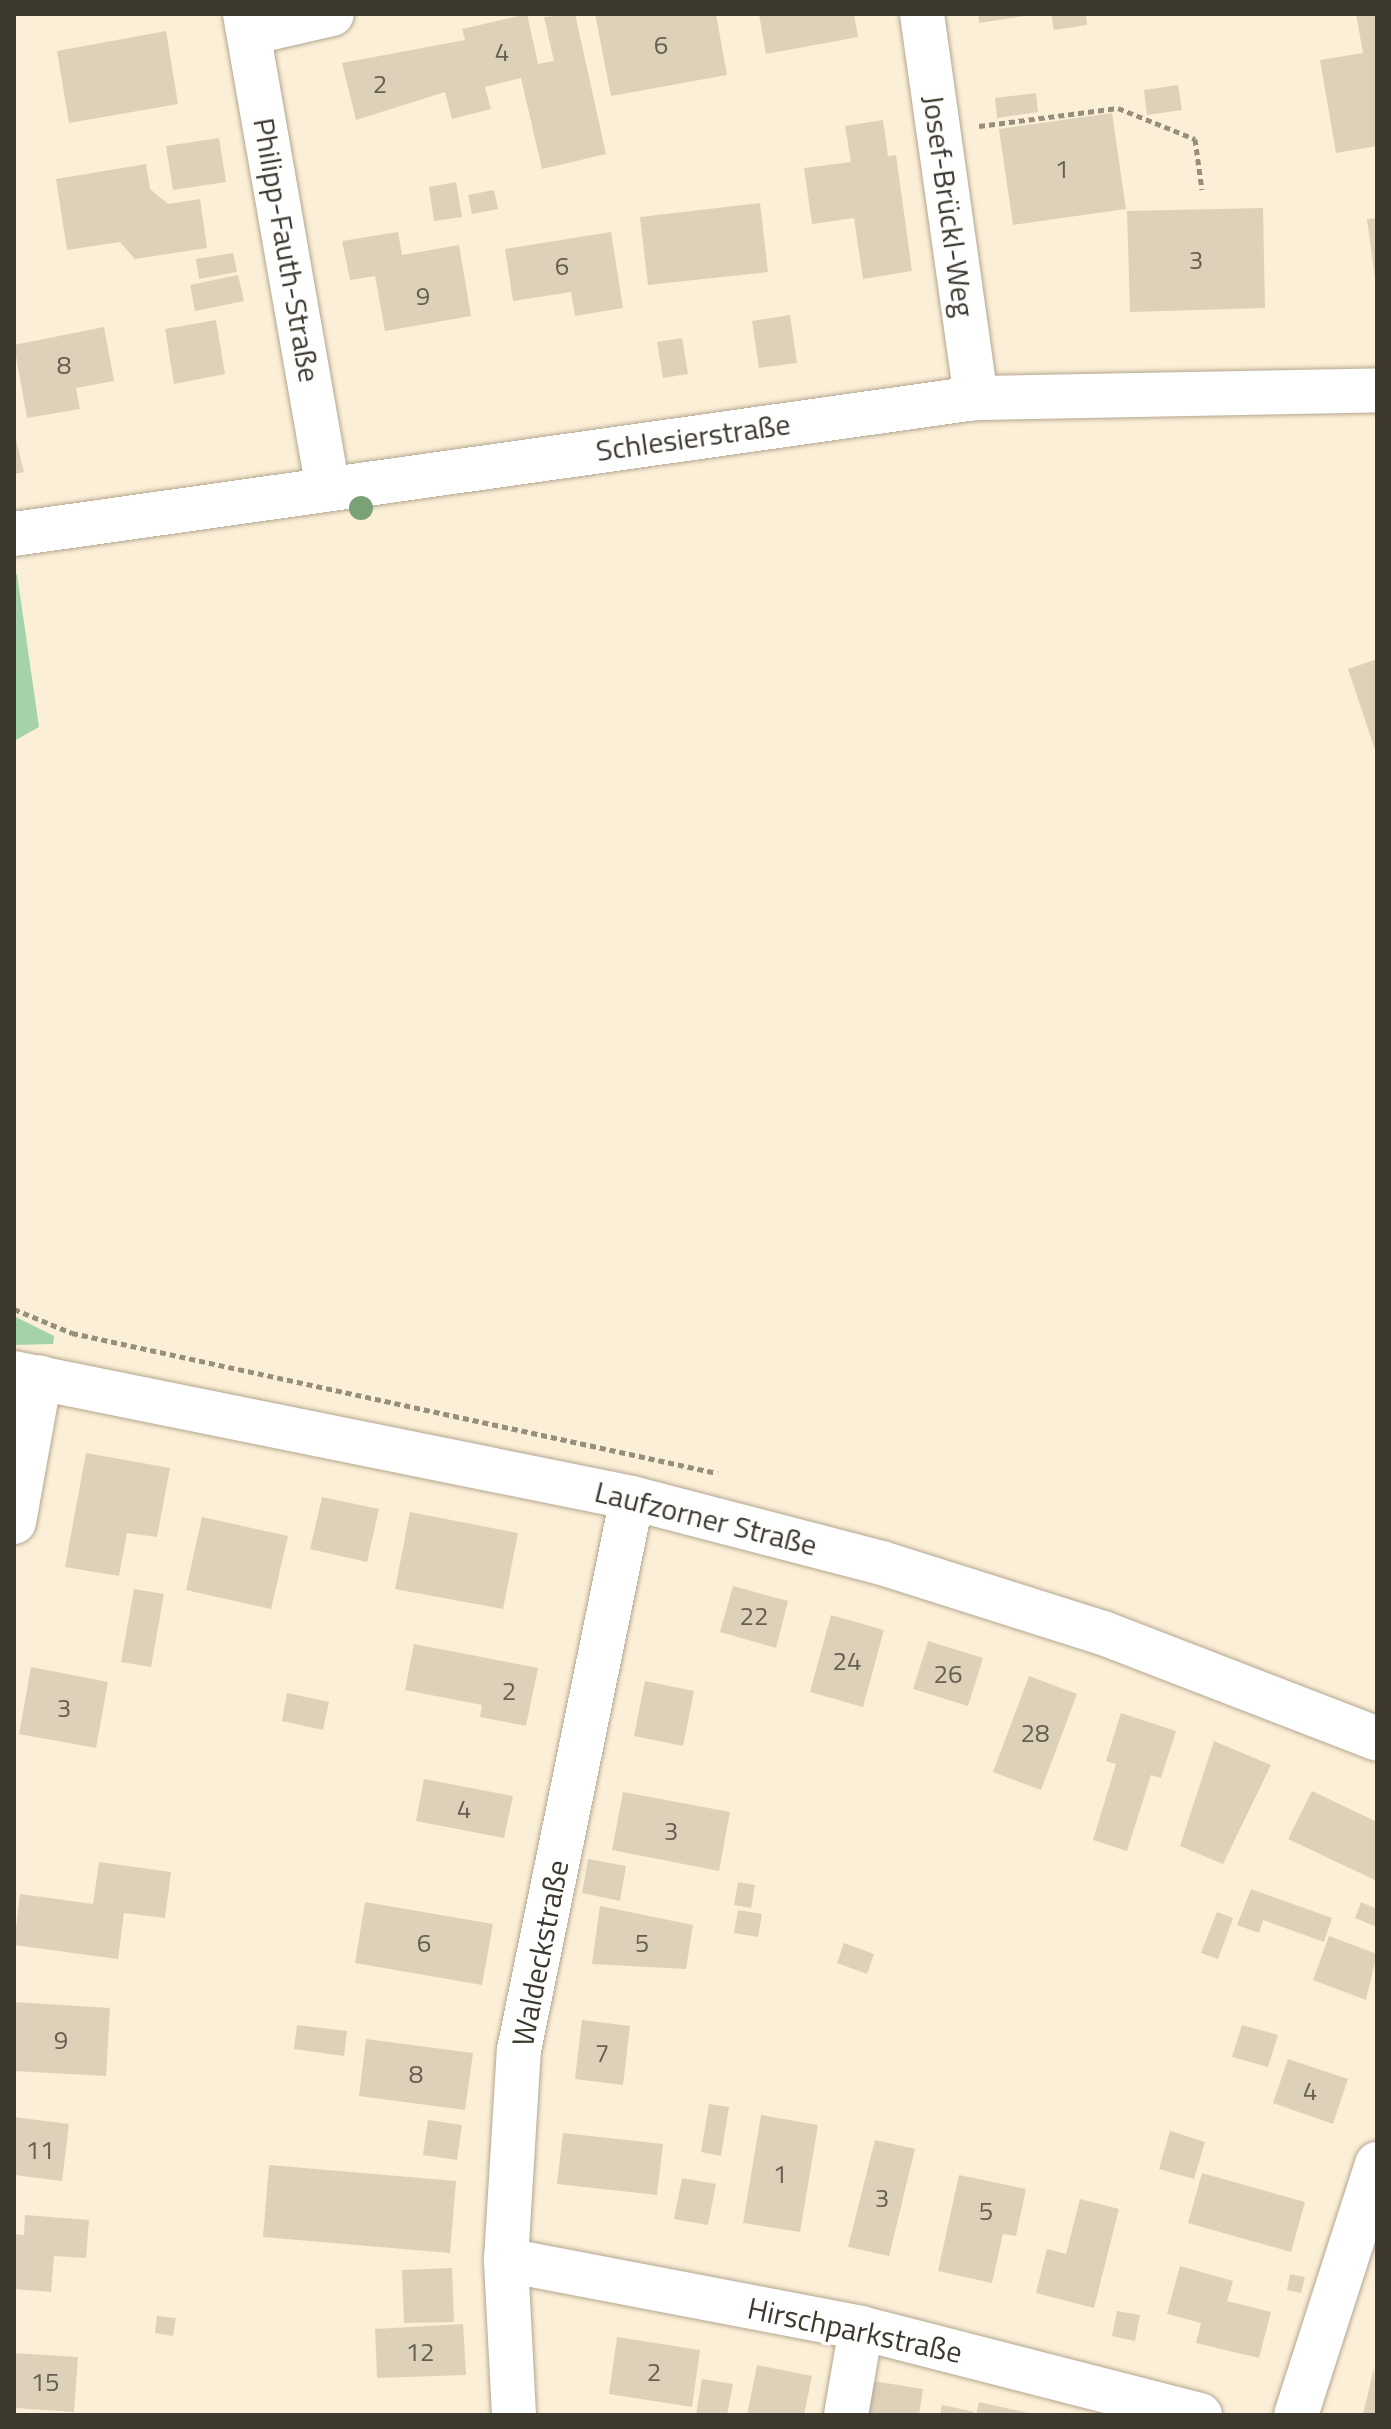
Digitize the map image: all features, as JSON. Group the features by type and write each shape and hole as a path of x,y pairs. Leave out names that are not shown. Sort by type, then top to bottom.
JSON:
{"street":[{"path":"247,24 332,14"},
{"name":"Josef-Brückl-Weg","path":"922,14 976,398"},
{"name":"Philipp-Fauth-Straße","path":"247,24 327,486"},
{"name":"Schlesierstraße","path":"14,534 327,486 976,398 1377,390"},
{"path":"14,1522 27,1375"},
{"name":"Laufzorner Straße","path":"27,1375 632,1498 882,1563 1089,1628 1377,1739"},
{"name":"Waldeckstraße","path":"514,2415 506,2260 519,2050 632,1498"},
{"path":"1296,2415 1377,2164"},
{"name":"Hirschparkstraße","path":"506,2260 861,2328 1200,2415"},
{"path":"846,2415 861,2328"}],"path":[{"path":"938,131 1118,108 1195,139 1202,190"}],"green space":[{"path":"17,574 39,727 14,741 14,575"},
{"path":"14,1316 54,1336 53,1344 14,1345"}],"building":[{"path":"527,14 538,64 554,61 544,17 575,14 606,154 542,169 521,78 485,87 491,109 452,119 445,92 356,120 342,63 465,40 462,29"},
{"path":"595,14 716,14 727,75 611,96"},
{"path":"759,14 854,14 858,37 766,54"},
{"path":"978,14 1024,14 1024,16 979,23"},
{"path":"1051,14 1086,14 1087,25 1054,30"},
{"path":"1356,14 1377,14 1377,146 1336,153 1320,60 1363,53"},
{"path":"166,31 178,104 69,123 57,51"},
{"path":"1178,85 1182,110 1147,115 1144,90"},
{"path":"1036,93 1038,112 997,118 995,98"},
{"path":"1112,113 1126,209 1013,225 999,129"},
{"path":"883,120 888,156 896,155 912,271 863,279 854,218 812,224 804,168 851,162 845,126"},
{"path":"219,138 226,182 173,190 166,146"},
{"path":"146,164 150,189 168,204 200,199 207,248 135,259 120,242 67,250 56,179"},
{"path":"456,182 462,217 434,221 429,187"},
{"path":"494,190 498,209 472,214 468,195"},
{"path":"760,203 768,272 648,285 640,217"},
{"path":"1263,208 1265,308 1130,312 1127,211"},
{"path":"1377,218 1377,279 1375,279 1367,219"},
{"path":"398,232 402,255 459,245 471,316 385,331 375,276 350,280 342,241"},
{"path":"611,232 623,308 575,316 571,292 513,301 505,249"},
{"path":"233,253 237,272 199,279 196,259"},
{"path":"238,275 244,301 195,311 190,285"},
{"path":"790,315 797,363 759,368 752,321"},
{"path":"216,320 225,374 174,384 165,329"},
{"path":"104,327 114,381 76,388 80,409 27,418 14,345"},
{"path":"682,338 688,374 663,378 657,342"},
{"path":"14,432 24,472 14,474"},
{"path":"1377,659 1377,753 1376,753 1348,669"},
{"path":"86,1453 170,1468 157,1537 127,1533 119,1576 65,1567"},
{"path":"322,1497 379,1509 367,1562 310,1549"},
{"path":"410,1512 518,1533 503,1609 395,1589"},
{"path":"202,1517 288,1536 271,1609 186,1590"},
{"path":"733,1586 788,1601 776,1648 720,1632"},
{"path":"134,1589 164,1594 151,1667 121,1662"},
{"path":"831,1615 884,1630 863,1707 810,1692"},
{"path":"928,1641 983,1658 968,1706 913,1689"},
{"path":"414,1644 538,1668 526,1726 480,1717 482,1705 405,1690"},
{"path":"31,1667 108,1682 96,1748 19,1734"},
{"path":"1029,1676 1077,1694 1041,1790 993,1772"},
{"path":"645,1681 694,1691 683,1746 634,1736"},
{"path":"287,1693 329,1702 323,1730 282,1721"},
{"path":"1121,1713 1176,1731 1161,1778 1151,1775 1127,1851 1093,1840 1116,1764 1106,1761"},
{"path":"1214,1741 1271,1765 1223,1864 1180,1846"},
{"path":"424,1779 513,1796 504,1838 416,1821"},
{"path":"1312,1791 1377,1822 1377,1881 1288,1839"},
{"path":"623,1792 730,1812 719,1871 612,1850"},
{"path":"588,1859 626,1866 620,1901 582,1893"},
{"path":"99,1862 171,1872 165,1918 124,1913 118,1959 14,1945 20,1894 93,1904"},
{"path":"738,1882 755,1885 751,1908 734,1905"},
{"path":"1251,1889 1332,1918 1324,1942 1263,1920 1259,1933 1237,1925"},
{"path":"365,1902 493,1924 482,1985 355,1963"},
{"path":"1361,1902 1377,1909 1377,1927 1355,1918"},
{"path":"600,1906 693,1925 686,1969 592,1964"},
{"path":"738,1910 762,1914 758,1937 734,1933"},
{"path":"1217,1912 1233,1918 1218,1959 1201,1953"},
{"path":"1329,1936 1377,1954 1366,2000 1313,1980"},
{"path":"844,1943 874,1954 867,1974 837,1963"},
{"path":"14,2002 110,2008 106,2076 14,2071"},
{"path":"582,2020 630,2026 623,2085 575,2079"},
{"path":"297,2025 347,2031 344,2056 294,2049"},
{"path":"1242,2025 1278,2035 1268,2067 1232,2057"},
{"path":"366,2039 473,2053 465,2110 359,2096"},
{"path":"1288,2059 1348,2079 1333,2124 1273,2103"},
{"path":"709,2104 729,2107 721,2156 701,2152"},
{"path":"761,2115 818,2125 800,2232 743,2223"},
{"path":"14,2117 69,2124 62,2181 14,2175"},
{"path":"428,2120 462,2125 457,2160 423,2155"},
{"path":"1170,2131 1205,2142 1194,2179 1159,2169"},
{"path":"563,2133 663,2144 657,2195 557,2184"},
{"path":"875,2140 915,2149 889,2256 848,2247"},
{"path":"269,2165 456,2181 450,2253 263,2237"},
{"path":"1202,2173 1305,2202 1291,2252 1188,2223"},
{"path":"959,2175 1026,2189 1016,2236 1003,2234 992,2283 938,2271"},
{"path":"682,2178 716,2184 708,2225 674,2219"},
{"path":"1080,2199 1119,2209 1094,2308 1036,2293 1047,2249 1066,2254"},
{"path":"25,2215 89,2220 86,2258 54,2256 51,2292 14,2289 14,2234 24,2235"},
{"path":"1180,2266 1233,2281 1227,2301 1271,2312 1259,2358 1196,2343 1201,2323 1167,2314"},
{"path":"452,2268 454,2322 404,2323 402,2270"},
{"path":"1290,2274 1305,2277 1301,2293 1287,2290"},
{"path":"1117,2311 1140,2315 1135,2341 1112,2336"},
{"path":"157,2316 176,2318 173,2336 155,2333"},
{"path":"463,2324 466,2375 377,2378 375,2329"},
{"path":"617,2337 700,2350 692,2407 609,2394"},
{"path":"14,2353 78,2357 74,2412 14,2408"},
{"path":"757,2365 812,2376 804,2415 747,2415"},
{"path":"1374,2367 1377,2415 1363,2415"},
{"path":"702,2379 733,2384 727,2415 696,2415"},
{"path":"867,2380 923,2389 919,2415 860,2415"},
{"path":"979,2402 1033,2414 1033,2415 976,2415"},
{"path":"942,2405 975,2412 974,2415 940,2415"}]}
